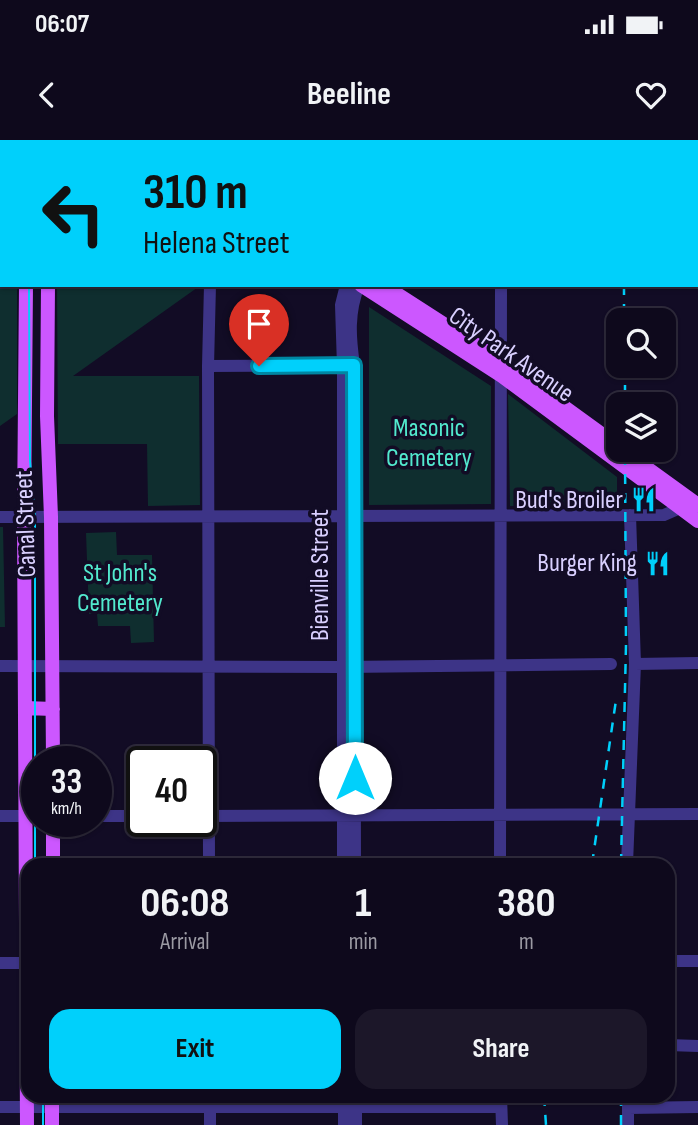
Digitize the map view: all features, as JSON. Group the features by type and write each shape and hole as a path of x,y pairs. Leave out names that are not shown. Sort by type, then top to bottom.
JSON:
{"main road":[{"name":"Canal Street","path":"26,287 23,517 27,746"},
{"name":"Canal Street","path":"48,287 47,415 54,666 53,746"},
{"name":"City Park Avenue","path":"369,287 501,361 606,437"},
{"name":"City Park Avenue","path":"369,287 502,376 698,520"},
{"path":"639,462 698,505"},
{"path":"25,708 53,709"},
{"name":"Canal Street","path":"30,837 30,858"},
{"path":"53,837 53,858"},
{"name":"Canal Street","path":"27,1103 27,1125"},
{"path":"51,1125 52,1103"}],"street":[{"path":"207,746 210,287"},
{"name":"Bienville Street","path":"346,287 341,305 349,365"},
{"name":"Bienville Street","path":"344,858 349,815 350,338 357,310 369,287"},
{"path":"500,858 501,287"},
{"path":"208,366 349,365"},
{"path":"0,517 664,515 680,508"},
{"path":"627,858 635,664 630,515"},
{"path":"635,664 698,663"},
{"path":"0,666 349,667 611,664"},
{"path":"217,816 698,814"},
{"name":"Bienville Street","path":"349,815 354,858"},
{"path":"0,816 21,816"},
{"path":"207,837 208,858"},
{"path":"675,961 698,961"},
{"path":"0,963 21,963"},
{"path":"675,1045 698,1046"},
{"path":"0,1107 27,1107 44,1103"},
{"path":"210,1103 210,1125"},
{"path":"344,1125 350,1103"},
{"path":"350,1103 356,1125"},
{"path":"502,1103 502,1125"},
{"path":"628,1103 628,1125"},
{"path":"642,1103 698,1107"}],"green space":[{"path":"0,287 17,287 17,414 0,426"},
{"path":"57,287 198,287 73,376 199,376 200,505 148,506 147,444 58,444"},
{"name":"Masonic Cemetery","path":"369,307 491,386 491,504 369,505"},
{"name":"Masonic Cemetery","path":"508,394 617,477 617,505 510,506"},
{"path":"0,527 3,527 5,627 0,627"},
{"name":"St John's Cemetery","path":"116,532 117,555 152,555 154,642 131,643 130,626 98,626 97,614 89,614 86,533"}],"tram line":[{"path":"29,287 30,461 35,517 35,858"},
{"path":"43,1103 43,1125"}],"railway":[{"path":"624,287 624,308"},
{"path":"625,378 625,392"},
{"path":"621,858 626,645 625,462"},
{"path":"593,858 616,700"},
{"path":"544,1103 546,1125"},
{"path":"621,1103 621,1125"}],"place":[{"name":"Bud's Broiler","path":"643,500"},
{"name":"Burger King","path":"657,563"}],"route":[{"path":"259,366 354,365 355,778"}]}
